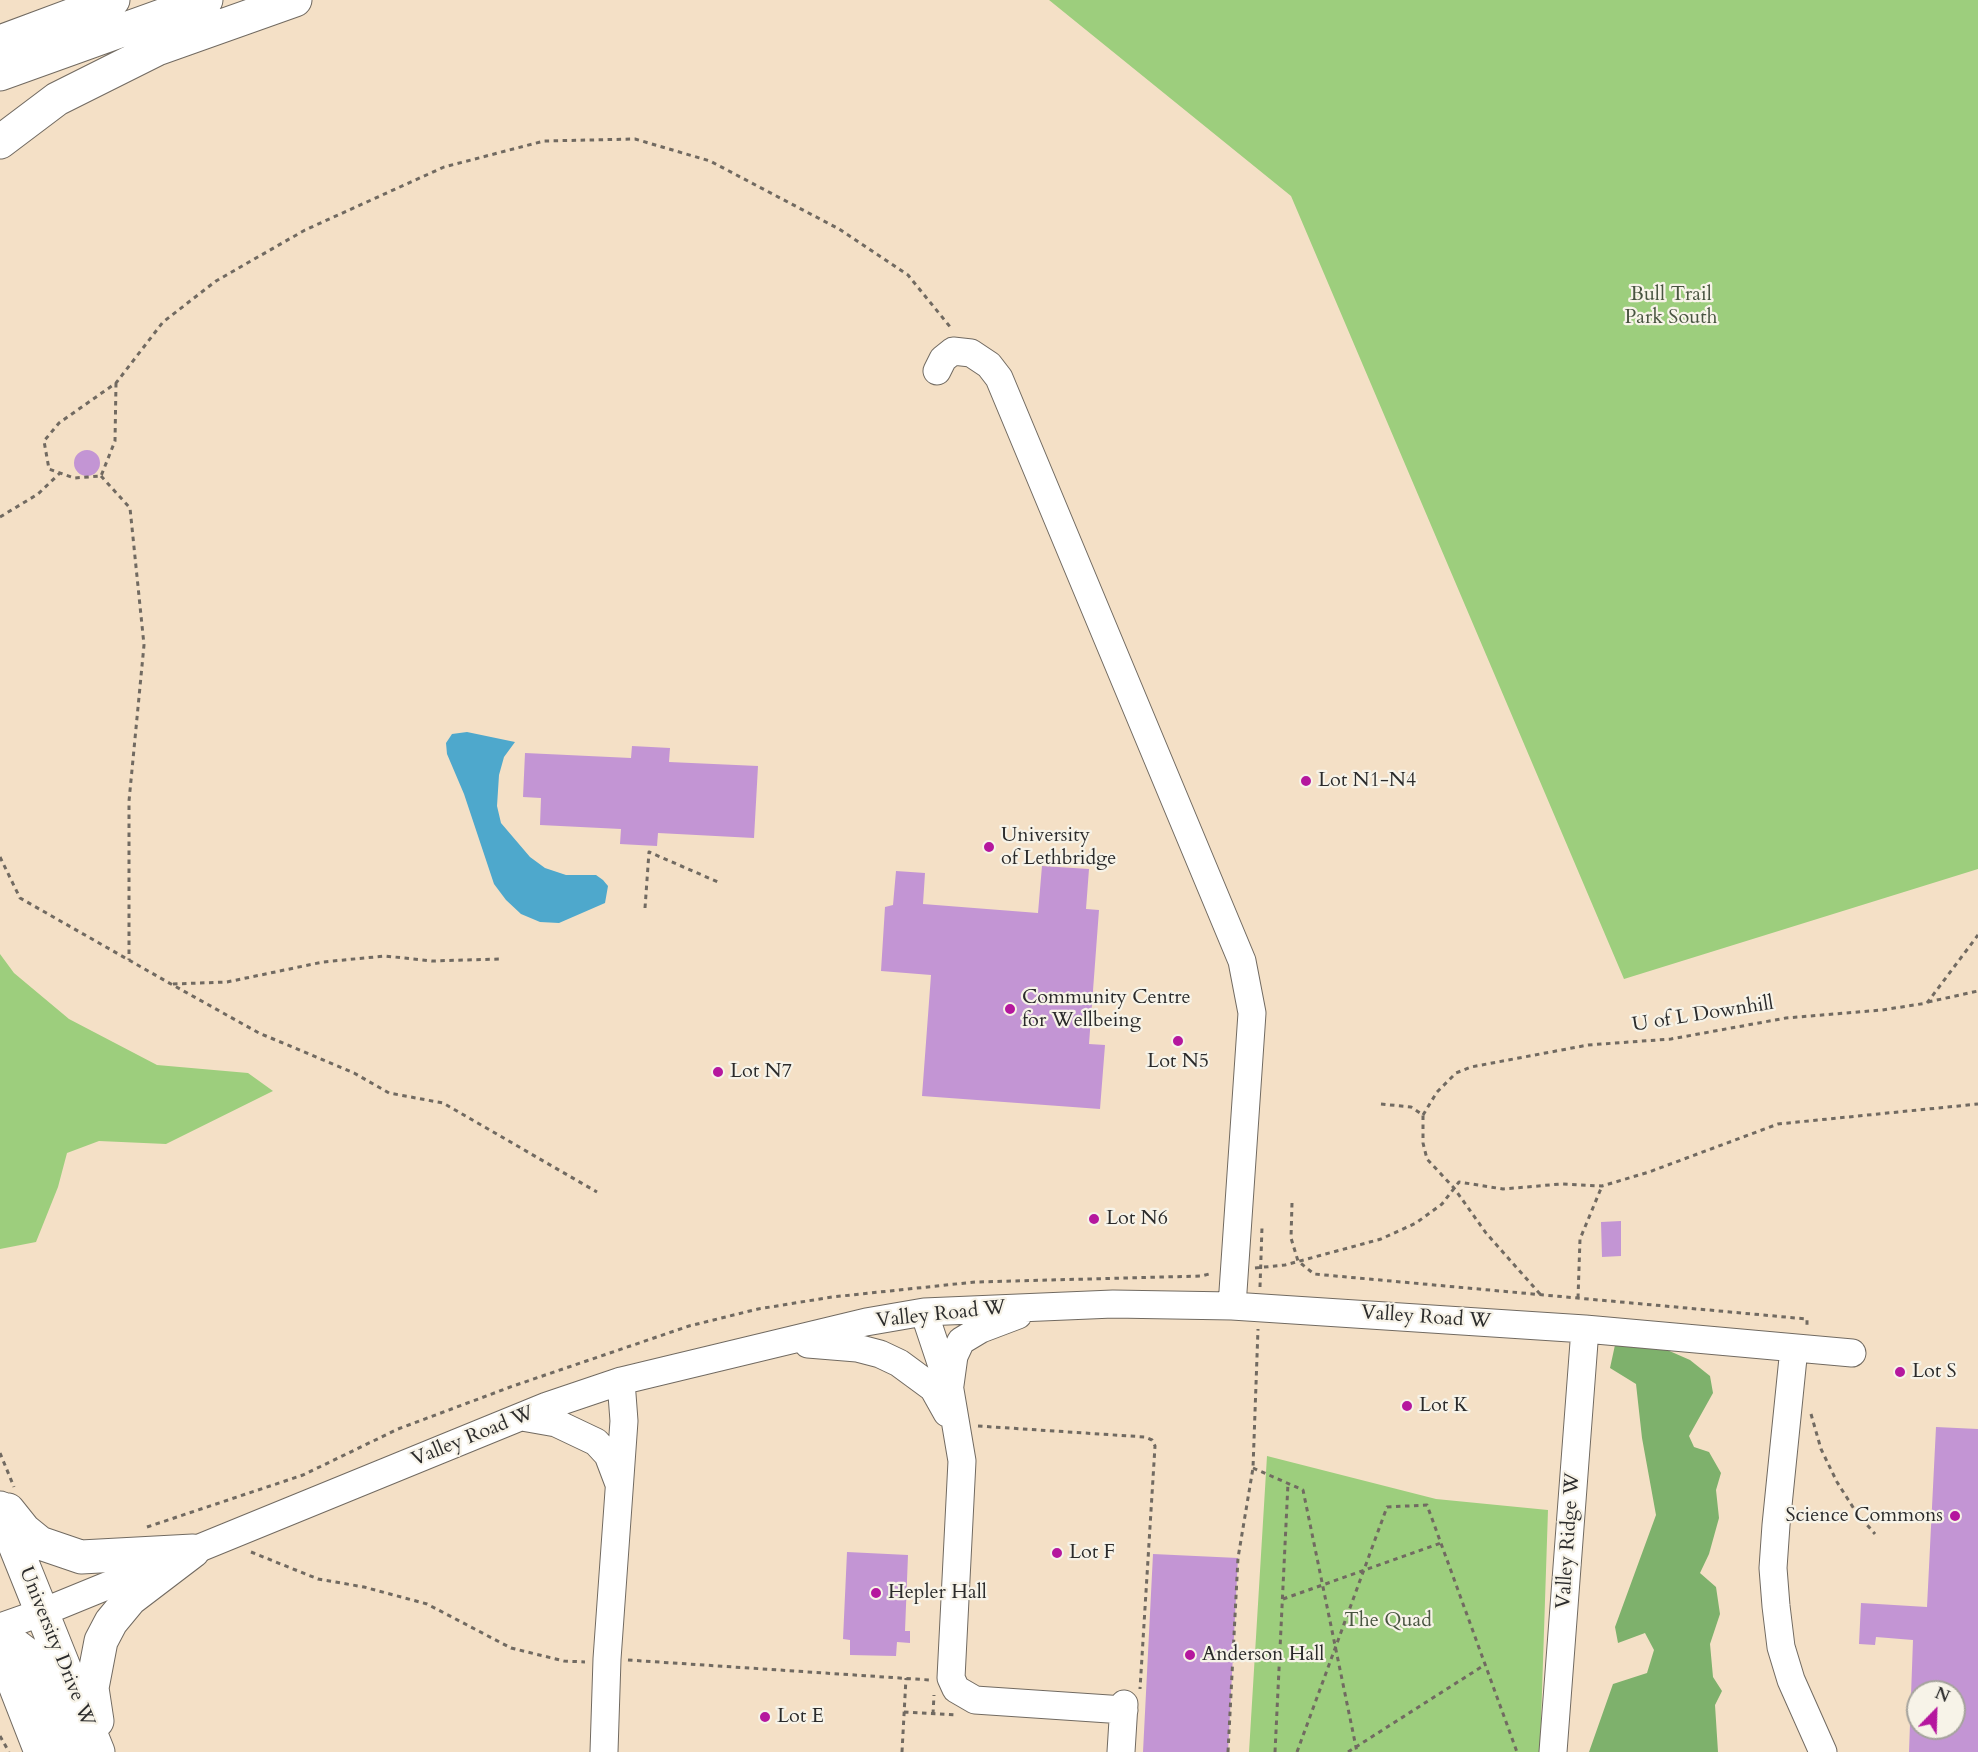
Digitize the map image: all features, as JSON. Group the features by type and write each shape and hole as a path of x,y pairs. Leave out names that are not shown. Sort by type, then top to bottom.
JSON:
{"main road":[{"path":"0,42 113,0"},
{"path":"0,74 206,0"},
{"path":"0,142 57,99 158,49 295,0"},
{"path":"0,1499 24,1530 40,1543 81,1557 193,1551"},
{"name":"University Drive W","path":"0,1508 100,1752"},
{"path":"100,1752 92,1688 101,1641 111,1622 130,1599 193,1551"},
{"path":"0,1634 29,1656 73,1752"},
{"path":"0,1647 30,1750"},
{"path":"0,1704 30,1750"}],"street":[{"path":"938,371 943,359 953,351 971,353 990,365 999,378 1242,961 1252,1013 1247,1268 1232,1306"},
{"path":"950,1389 954,1356 961,1341 981,1329 1039,1306"},
{"name":"Valley Road W","path":"0,1627 43,1612 522,1417 621,1381 866,1322 924,1312 1039,1306 1232,1306 1585,1329 1852,1353"},
{"path":"924,1312 950,1389 962,1461 953,1680 956,1689 975,1700 1129,1702 1121,1752"},
{"name":"Valley Ridge W","path":"1552,1752 1585,1329"},
{"path":"783,1342 857,1348 880,1354 899,1363 933,1388 957,1438"},
{"path":"1801,1348 1776,1525 1773,1568 1780,1647 1791,1680 1823,1752"},
{"path":"604,1752 598,1658 620,1487 624,1421 621,1381"},
{"path":"522,1417 556,1423 596,1442 608,1455 620,1487"}],"path":[{"path":"101,476 74,478 50,469 44,441 59,423 116,383 163,322 216,281 305,230 444,167 544,141 635,139 710,161 839,228 908,275 971,353"},
{"path":"101,476 115,441 116,383"},
{"path":"0,518 38,494 60,473"},
{"path":"101,476 129,508 144,645 129,801 129,960"},
{"path":"645,908 649,852 718,882"},
{"path":"0,857 20,898 258,1033 354,1073 389,1093 443,1103 597,1192"},
{"path":"1927,1002 1978,935"},
{"path":"171,984 227,982 322,962 385,956 432,961 500,959"},
{"name":"U of L Downhill","path":"1423,1115 1437,1092 1456,1073 1471,1067 1588,1045 1671,1039 1786,1017 1882,1010 1978,991"},
{"path":"1381,1104 1411,1107 1423,1115 1423,1143 1427,1159 1454,1188 1486,1233 1541,1294"},
{"path":"1247,1268 1298,1261 1381,1239 1416,1223 1442,1203 1459,1182 1503,1189 1561,1184 1602,1186 1649,1172 1778,1124 1978,1104"},
{"path":"1578,1298 1580,1239 1602,1186"},
{"path":"1292,1203 1291,1238 1298,1261 1314,1274 1808,1319 1801,1348"},
{"path":"1228,1752 1238,1558 1253,1468 1259,1308 1247,1268 1262,1222"},
{"path":"1810,1406 1821,1449 1837,1482 1856,1512 1875,1534"},
{"path":"977,1417 979,1426 1145,1437 1152,1440 1155,1446 1129,1702"},
{"path":"1253,1468 1303,1490 1357,1752"},
{"path":"1275,1752 1288,1483"},
{"path":"1297,1752 1387,1507 1427,1504 1517,1752"},
{"path":"1283,1599 1441,1543"},
{"path":"249,1551 318,1579 364,1587 427,1604 511,1648 583,1664 598,1658 953,1680"},
{"path":"1348,1752 1486,1664"},
{"path":"902,1752 906,1678"},
{"path":"0,1736 30,1750"}],"green space":[{"name":"Bull Trail Park South","path":"1049,0 1978,0 1978,869 1624,979 1291,196"},
{"path":"0,954 14,973 69,1019 157,1065 248,1073 273,1091 166,1144 99,1141 67,1153 58,1187 36,1242 0,1249"},
{"path":"1615,1345 1658,1346 1690,1360 1710,1376 1713,1393 1689,1436 1694,1447 1709,1452 1721,1473 1716,1490 1719,1518 1709,1554 1700,1573 1716,1587 1720,1614 1710,1644 1713,1677 1722,1691 1715,1705 1718,1752 1589,1752 1613,1684 1647,1673 1654,1650 1645,1633 1618,1643 1615,1627 1656,1515 1642,1438 1636,1384 1610,1368"},
{"name":"The Quad","path":"1267,1456 1436,1499 1548,1510 1540,1752 1249,1752"}],"water":[{"path":"467,732 515,742 504,757 499,775 497,806 501,823 530,857 545,868 566,875 596,875 603,880 608,886 605,903 559,923 540,922 521,914 506,900 494,884 464,794 447,754 446,743 452,734"}],"building":[{"path":"87,450 96,454 100,463 96,472 87,476 78,472 74,463 78,454"},
{"path":"632,746 670,748 669,762 758,766 754,838 658,833 657,846 620,844 621,829 540,825 541,798 523,797 525,753 631,758"},
{"name":"Community Centre for Wellbeing","path":"1042,866 1089,869 1086,909 1099,910 1089,1044 1105,1045 1100,1109 922,1096 931,975 881,971 885,907 893,905 896,871 925,873 923,904 1038,913"},
{"path":"1621,1221 1621,1256 1602,1257 1601,1222"},
{"name":"Science Commons","path":"1936,1427 1978,1429 1978,1752 1909,1752 1909,1740 1966,1740 1966,1680 1912,1680 1913,1640 1876,1637 1875,1645 1859,1644 1861,1603 1927,1607"},
{"name":"Hepler Hall","path":"847,1552 908,1555 905,1631 910,1631 910,1643 897,1642 896,1656 850,1655 850,1640 843,1639"},
{"name":"Anderson Hall","path":"1153,1554 1238,1558 1228,1752 1143,1752"}],"place":[{"name":"Lot N1-N4","path":"1306,781"},
{"name":"University of Lethbridge","path":"989,847"},
{"name":"Community Centre for Wellbeing","path":"1010,1009"},
{"name":"Lot N5","path":"1178,1041"},
{"name":"Lot N7","path":"718,1072"},
{"name":"Lot N6","path":"1094,1219"},
{"name":"Lot S","path":"1900,1372"},
{"name":"Lot K","path":"1407,1406"},
{"name":"Science Commons","path":"1955,1516"},
{"name":"Lot F","path":"1057,1553"},
{"name":"Hepler Hall","path":"876,1593"},
{"name":"Anderson Hall","path":"1190,1655"},
{"name":"Lot E","path":"765,1717"}]}
